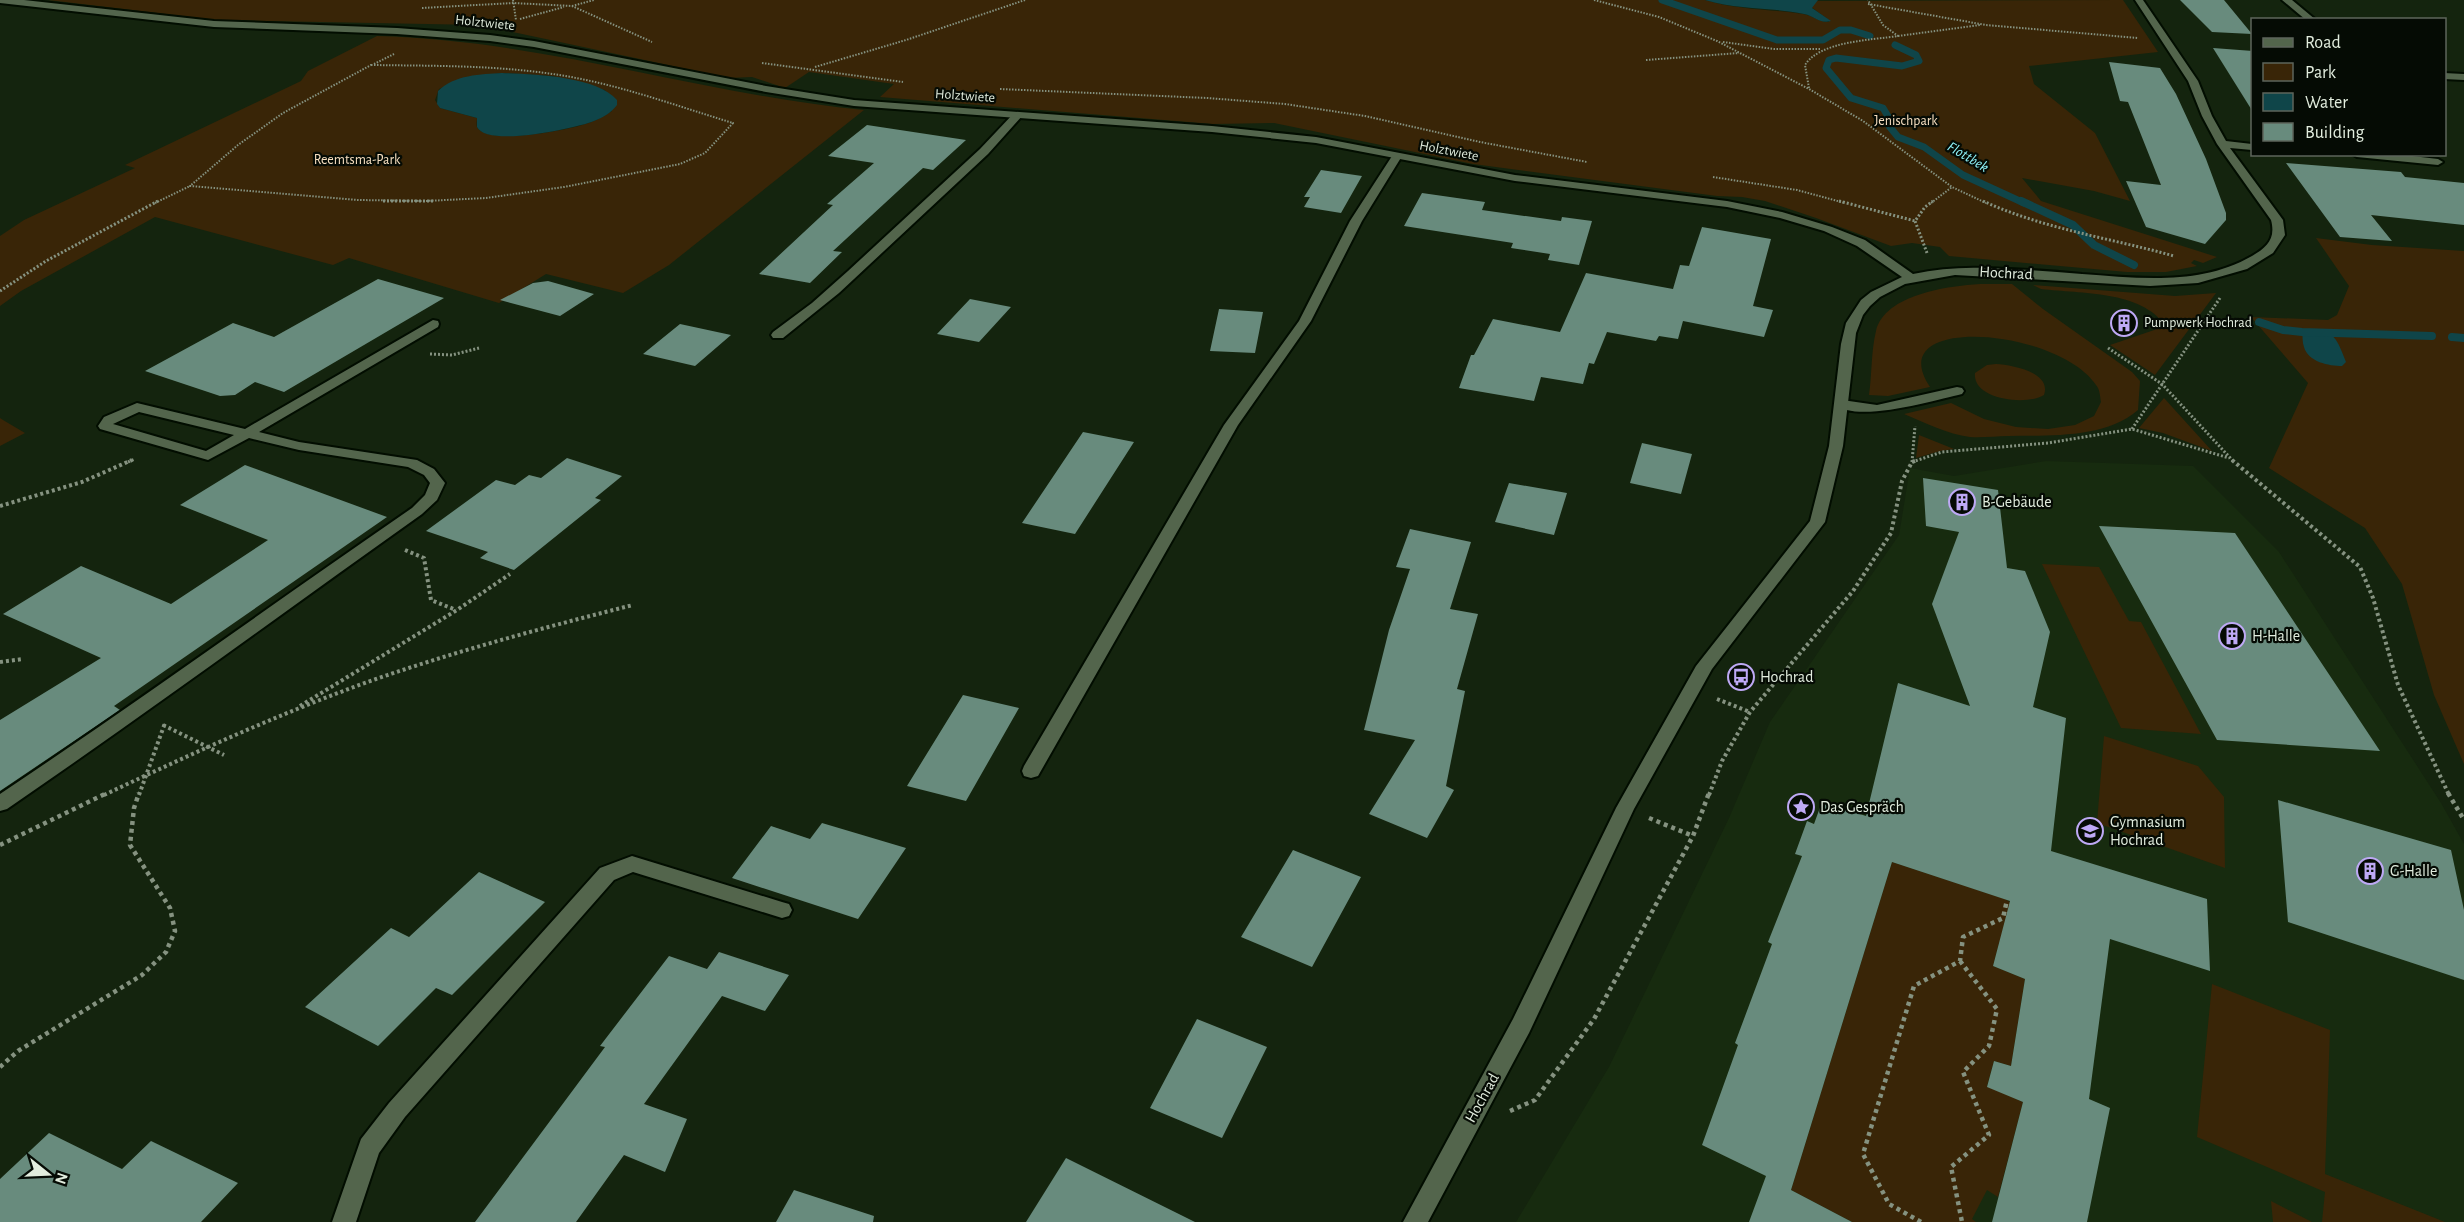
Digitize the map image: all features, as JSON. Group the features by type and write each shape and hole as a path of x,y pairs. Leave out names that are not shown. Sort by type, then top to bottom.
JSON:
{"street":[{"name":"Holztwiete","path":"0,0 214,24 396,31 490,38 534,44 766,89 854,103 1282,136 1515,178 1727,204 1782,215 1828,229 1861,243 1911,279"},
{"name":"Hochrad","path":"1415,1222 1521,1026 1625,808 1691,690 1705,666 1817,522 1825,500 1842,404 1850,334 1856,315 1875,294 1911,279 1943,272 1978,271 2165,282 2190,281 2226,273 2258,258 2273,248 2279,239 2280,231 2277,220 2222,144 2207,116 2193,81 2139,0"},
{"path":"2286,0 2309,18"},
{"path":"2446,76 2464,77"},
{"path":"778,335 809,314 974,162 1018,115"},
{"path":"2222,144 2251,147"},
{"path":"1031,771 1231,425 1305,321 1356,221 1397,156"},
{"path":"2377,156 2438,162"},
{"path":"0,804 135,712 184,674 417,511 432,497 438,483 429,472 412,463 299,446 248,432 137,407 109,420 105,426 208,456 248,432 433,324"},
{"path":"1842,404 1877,409 1957,391"},
{"path":"344,1222 369,1147 397,1110 608,874 632,864 782,910"}],"path":[{"path":"513,0 516,21 535,13 594,0"},
{"path":"762,63 813,68 1025,0"},
{"path":"1590,3 1594,0 1659,17 1717,41 1809,89 1863,121 1952,187 1989,204 2071,232 2182,258"},
{"path":"1868,0 1868,4 1883,25 1898,36"},
{"path":"1868,4 1986,25 2138,38"},
{"path":"572,6 658,45"},
{"path":"1717,41 1774,49 1822,49 1898,36 1986,25"},
{"path":"1809,89 1805,64 1809,58 1822,49"},
{"path":"0,291 46,261 125,217 190,186 238,145 283,113 371,65 402,51"},
{"path":"1646,60 1740,53"},
{"path":"190,186 328,198 406,201 460,200 511,194 668,168 699,159 718,145 733,123 669,106 605,84 572,77 478,66 371,65"},
{"path":"1927,256 1915,221 1925,207 1952,187"},
{"path":"2132,429 2220,298"},
{"path":"2108,348 2162,384 2229,458 2360,567 2373,598 2398,685 2444,787 2464,820"},
{"path":"1463,1132 1535,1100 1594,1019 1693,836 1722,761 1750,712 1853,591 1892,533 1902,481 1912,462 1915,426"},
{"path":"1912,462 1942,452 2048,443 2132,429 2229,458"},
{"path":"0,506 82,482 165,443"},
{"path":"378,538 424,558 430,600 457,610"},
{"path":"292,711 457,610 510,574"},
{"path":"0,845 207,747 292,711 408,668 503,638 633,604"},
{"path":"0,662 23,659"},
{"path":"0,1067 18,1051 142,975 166,952 175,931 170,908 130,845 134,808 144,776 184,674"},
{"path":"1691,690 1750,712"},
{"path":"135,712 224,755"},
{"path":"1625,808 1693,836"},
{"path":"1962,1222 1951,1167 1989,1135 1963,1072 1989,1046 1997,1009 1960,961 1963,937 2003,918 2007,900"},
{"path":"1921,1222 1889,1204 1863,1154 1914,986 1960,961"}],"shaded area":[{"name":"Gymnasium Hochrad","path":"2046,461 2193,466 2279,552 2441,803 2464,844 2464,1222 1516,1222 1609,1067 1729,818 1770,722 1899,535 1910,468 1954,476"}],"green space":[{"name":"Jenischpark","path":"48,0 1705,0 1741,8 1803,14 1829,22 1811,7 1816,1 2123,0 2158,52 2029,66 2034,84 2095,133 2130,201 2094,191 2022,178 2041,201 2217,257 2203,263 2194,260 2191,263 2197,266 2166,272 2127,272 1949,256 1940,247 1912,243 1891,246 1765,201 1473,164 1274,123 1213,124 880,97 894,84 809,72 785,88 752,77 729,78 480,25 216,20"},
{"name":"Reemtsma-Park","path":"377,36 439,40 561,57 742,92 864,110 669,265 623,293 546,274 499,303 349,258 333,265 155,217 21,291 0,306 0,236 24,220 135,168 125,165 301,81 308,71","holes":["502,73 552,76 605,90 612,111 590,122 573,127 510,136 484,133 477,127 477,118 440,108 435,100 439,89 464,78"]},
{"path":"2316,238 2372,245 2464,251 2464,764 2434,695 2402,584 2365,528 2269,468 2308,383 2251,317 2328,320 2337,315 2349,286"},
{"path":"1980,284 2012,284 2043,309 2132,372 2140,381 2138,410 2109,426 2076,434 1979,437 1953,433 1904,414 1951,403 1984,419 2016,427 2048,429 2075,425 2094,416 2101,402 2098,389 2076,366 2047,351 2014,341 1980,337 1951,339 1930,347 1921,363 1930,387 1888,396 1869,395 1876,331 1882,318 1892,308 1920,294"},
{"path":"2033,285 2175,296 2216,293 2155,375 2110,345 2166,326 2155,314 2126,300 2092,293 2041,289"},
{"path":"1996,364 2020,368 2037,375 2045,387 2044,395 2026,400 2014,400 1991,395 1976,382 1975,373 1987,365"},
{"path":"2164,398 2212,451 2163,433 2139,428"},
{"path":"0,418 3,420 25,433 0,446"},
{"path":"1919,435 1954,449 1916,458"},
{"path":"2042,564 2099,567 2129,621 2141,622 2201,734 2121,728"},
{"path":"2104,736 2198,766 2224,797 2225,868 2097,823"},
{"path":"1892,862 2005,899 2016,906 1999,943 1993,966 2025,979 2011,1066 1994,1061 1987,1086 2023,1102 1998,1197 1987,1190 1972,1219 1976,1222 1852,1222 1791,1190"},
{"path":"2212,984 2330,1030 2325,1174 2445,1222 2322,1222 2325,1192 2197,1137"},
{"path":"2271,1201 2312,1222 2273,1222"}],"water":[{"path":"1705,0 1818,0 1812,8 1831,21 1820,21 1808,15 1792,12"},
{"path":"502,73 580,81 608,92 617,100 617,105 604,116 585,124 552,132 497,136 484,133 477,127 477,118 440,108 437,104 438,91 452,82 468,76"},
{"path":"2302,332 2321,332 2332,335 2339,344 2346,362 2342,366 2337,366 2314,360 2306,352"}],"building":[{"path":"2180,0 2224,0 2251,34 2212,32"},
{"path":"2213,48 2251,51 2251,109"},
{"path":"2109,62 2160,68 2176,94 2206,159 2226,213 2226,220 2205,244 2146,227 2126,181 2161,185 2128,102 2120,101"},
{"path":"867,125 966,140 933,170 923,168 833,251 842,252 810,283 759,274 833,205 827,204 874,163 828,156"},
{"path":"2286,163 2401,172 2405,177 2464,183 2464,225 2371,215 2392,241 2340,237"},
{"path":"1321,170 1362,176 1341,213 1304,207 1310,197 1304,197"},
{"path":"1422,193 1485,202 1482,210 1561,221 1562,217 1592,221 1579,265 1548,260 1550,254 1511,248 1513,243 1404,226"},
{"path":"1702,227 1771,239 1753,306 1773,310 1764,337 1683,321 1678,339 1659,336 1656,341 1607,332 1594,364 1589,363 1583,384 1541,377 1534,401 1459,388 1471,355 1474,355 1493,319 1560,332 1586,273 1673,289 1680,265 1689,266"},
{"path":"378,279 444,298 284,392 255,382 235,395 220,396 145,371 233,323 274,337"},
{"path":"548,281 594,294 560,316 500,300 533,283"},
{"path":"970,299 1011,307 979,342 937,334"},
{"path":"1219,309 1263,312 1255,353 1210,351"},
{"path":"680,324 731,335 695,366 643,354"},
{"path":"1083,432 1134,442 1075,534 1022,523"},
{"path":"1642,443 1692,454 1681,494 1630,483"},
{"path":"567,458 622,476 595,498 601,500 514,570 480,558 488,552 426,531 496,480 515,485 529,475 541,478"},
{"path":"245,465 387,517 114,706 120,710 0,791 0,720 101,658 3,614 81,566 171,604 268,540 180,505"},
{"path":"1923,478 1998,490 2007,568 2025,571 2050,632 2033,707 2066,718 2051,851 2207,899 2210,971 2110,939 2089,1099 2110,1108 2087,1222 1992,1222 2023,1102 1987,1087 1994,1061 2011,1066 2025,979 1993,966 2010,901 1892,862 1791,1190 1852,1222 1749,1222 1766,1176 1702,1145 1738,1045 1735,1043 1772,944 1768,942 1802,856 1795,854 1807,821 1814,824 1822,802 1866,816 1898,683 1970,706 1932,604 1959,532 1926,526"},
{"path":"1509,483 1567,493 1554,535 1495,522"},
{"name":"H-Halle","path":"2099,526 2235,533 2380,751 2217,740"},
{"path":"1410,529 1471,542 1450,609 1478,614 1457,689 1465,691 1446,786 1454,790 1427,838 1369,814 1415,740 1364,730 1389,630 1410,569 1396,567"},
{"path":"963,695 1019,708 966,801 907,786"},
{"name":"G-Halle","path":"2278,800 2451,850 2464,910 2464,980 2288,922"},
{"path":"822,823 906,848 858,919 732,878 771,826 810,839"},
{"path":"1293,850 1361,877 1312,967 1241,937"},
{"path":"479,872 545,902 452,995 436,988 378,1046 305,1007 391,928 409,937"},
{"path":"719,952 789,975 765,1011 722,996 644,1104 687,1119 665,1172 624,1155 576,1222 475,1222 605,1047 600,1046 669,956 707,969"},
{"path":"1197,1019 1267,1047 1222,1138 1150,1108"},
{"path":"49,1133 122,1169 151,1141 238,1183 201,1222 0,1222 0,1179"},
{"path":"1066,1158 1195,1222 1026,1222"},
{"path":"794,1190 874,1216 873,1222 776,1222"}],"waterway":[{"name":"Flottbek","path":"1662,0 1777,40 1823,40 1840,30 1851,30 1870,36"},
{"name":"Flottbek","path":"1895,45 1916,55 1919,61 1902,66 1836,58 1829,60 1826,68 1851,98 1883,108 1889,118 1889,126 1898,137 1924,147 1963,175 2024,203"},
{"name":"Flottbek","path":"2021,201 2073,225 2094,245 2134,265"},
{"name":"Flottbek","path":"2259,322 2283,330 2302,332 2432,336"},
{"name":"Flottbek","path":"2452,337 2464,338"}],"place":[{"name":"Pumpwerk Hochrad","path":"2124,323"},
{"name":"B-Gebäude","path":"1962,502"},
{"name":"H-Halle","path":"2232,636"},
{"name":"Hochrad","path":"1741,677"},
{"name":"Das Gespräch","path":"1801,807"},
{"name":"Gymnasium Hochrad","path":"2090,831"},
{"name":"G-Halle","path":"2370,871"}]}
